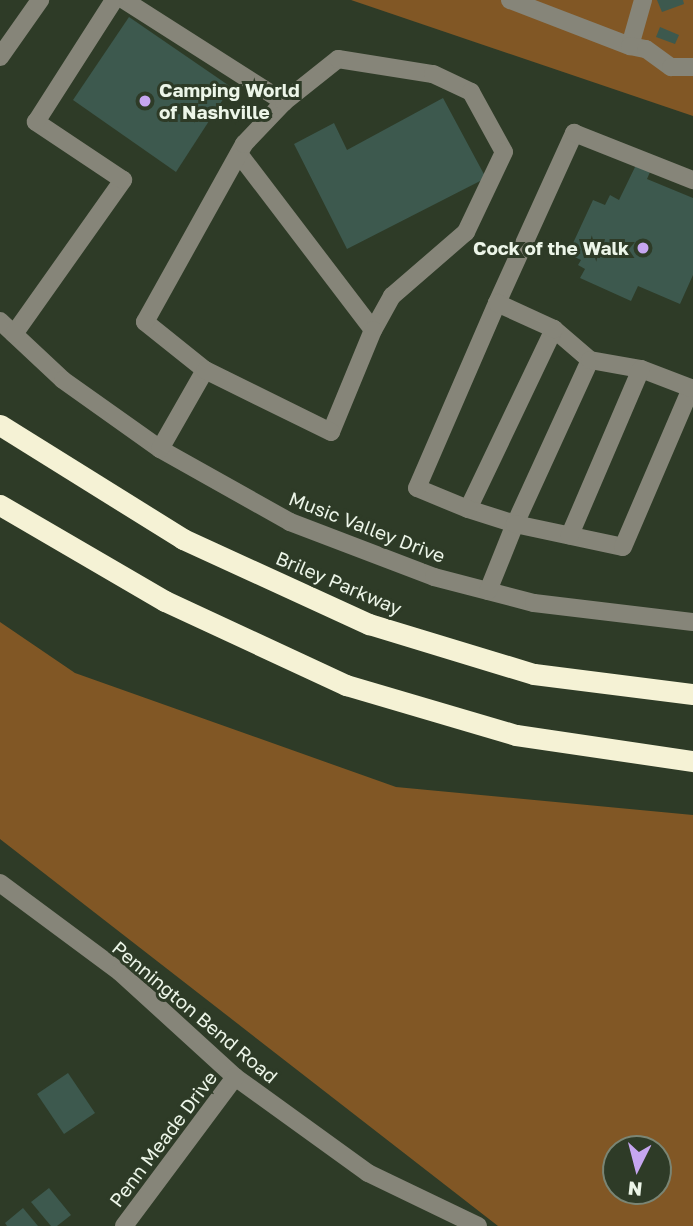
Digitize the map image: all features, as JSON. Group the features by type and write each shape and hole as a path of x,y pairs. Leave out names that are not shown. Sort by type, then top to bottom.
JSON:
{"highway":[{"name":"Briley Parkway","path":"0,425 183,539 369,624 534,674 693,694"},
{"path":"0,505 165,601 346,685 516,735 693,761"}],"street":[{"path":"0,57 40,0"},
{"path":"14,334 123,180 36,122 114,0"},
{"path":"124,0 284,102"},
{"path":"510,0 646,50 671,66 693,67"},
{"path":"630,46 643,0"},
{"path":"338,59 433,74 471,92 504,152 467,232 392,296 373,330 331,432 205,370 145,322 239,154 284,102 338,59"},
{"path":"497,303 554,329 590,360 641,369 691,388 623,547 515,524 416,488 497,303 574,133 693,180"},
{"path":"239,154 373,330"},
{"name":"Music Valley Drive","path":"0,321 63,380 160,449 290,522 434,577 534,603 693,622"},
{"path":"468,509 554,329"},
{"path":"488,591 515,524 590,360"},
{"path":"570,536 641,369"},
{"path":"160,449 205,370"},
{"name":"Pennington Bend Road","path":"0,883 120,972 235,1077 368,1173 478,1226"},
{"name":"Penn Meade Drive","path":"124,1226 235,1077"}],"shaded area":[{"path":"351,0 693,0 693,116"},
{"path":"0,622 75,673 396,787 693,815 693,1226 498,1226 0,839"}],"building":[{"path":"657,0 683,0 684,4 662,12"},
{"path":"129,17 231,87 176,172 73,100"},
{"path":"660,27 679,35 675,44 656,37"},
{"path":"443,98 486,178 347,249 294,144 334,123 347,150"},
{"path":"636,165 650,172 647,179 693,198 693,275 680,304 638,286 631,301 580,278 585,269 578,265 581,260 568,254 593,200 605,205 610,195 619,200"},
{"path":"68,1073 95,1113 64,1134 37,1094"},
{"path":"49,1188 71,1215 57,1226 51,1226 31,1202"},
{"path":"23,1208 38,1226 7,1226 5,1223"}],"place":[{"name":"Camping World of Nashville","path":"145,101"},
{"name":"Cock of the Walk","path":"643,248"}]}
